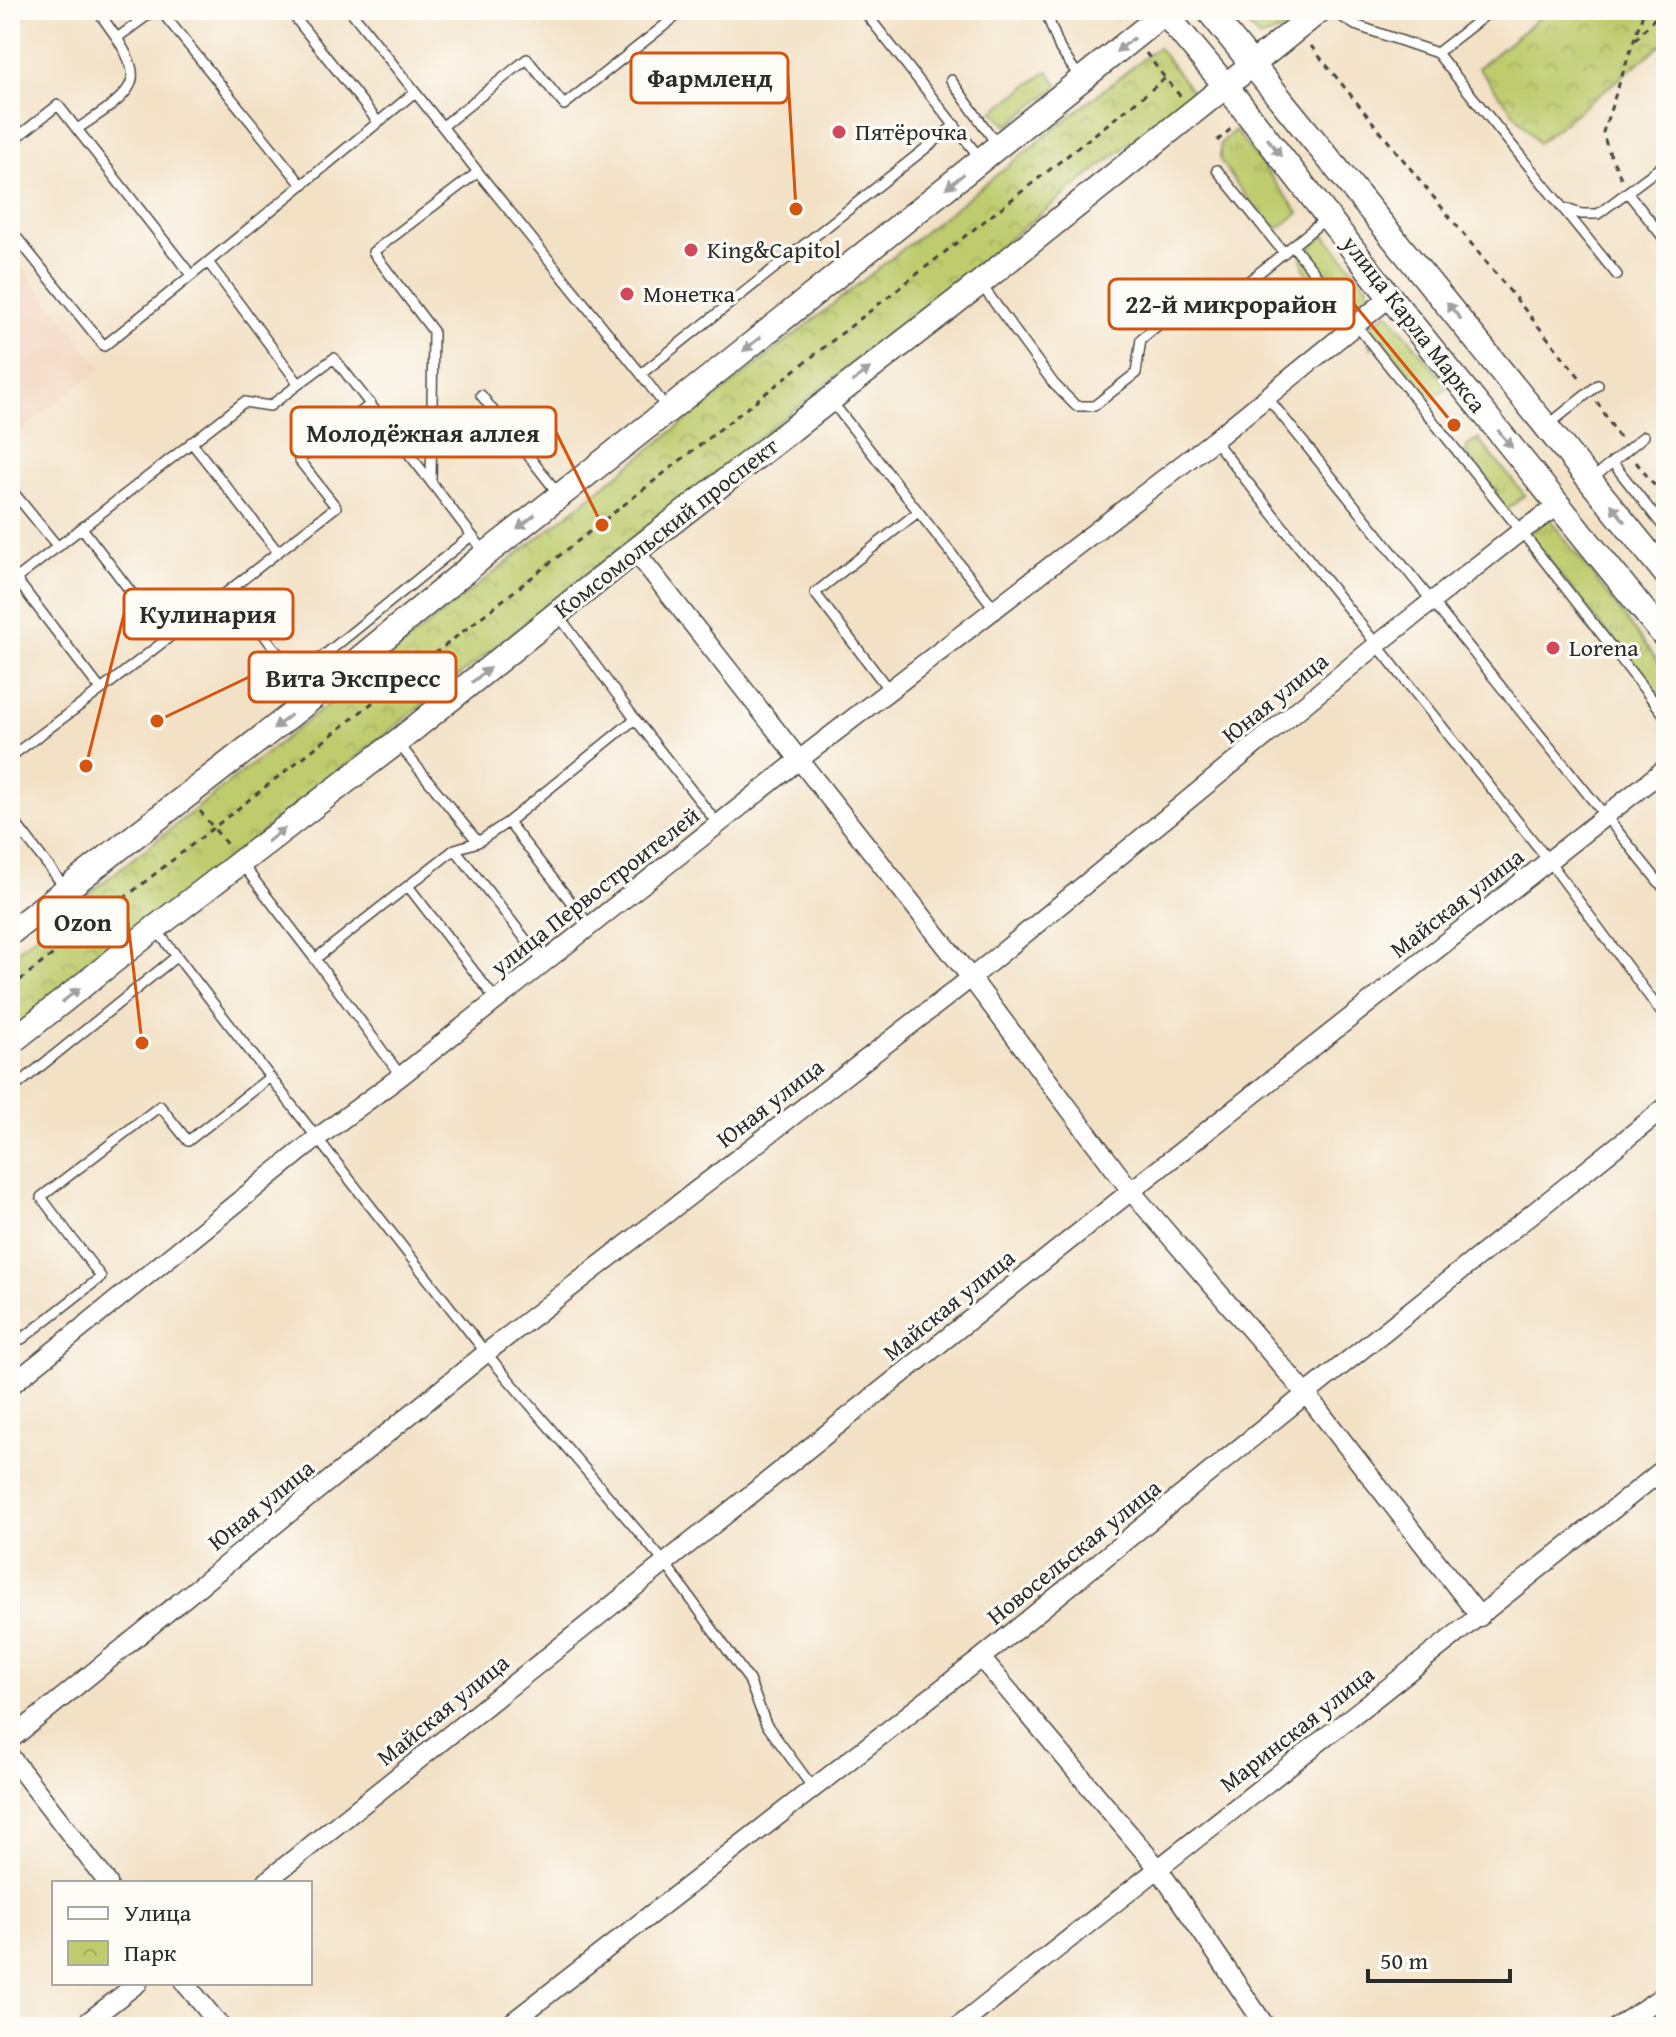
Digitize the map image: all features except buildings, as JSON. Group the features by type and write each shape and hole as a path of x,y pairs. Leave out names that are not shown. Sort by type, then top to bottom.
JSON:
{"main road":[{"name":"улица Карла Маркса","path":"1208,10 1666,574"},
{"name":"Комсомольский проспект","path":"10,1043 155,928 237,857 397,742 635,551 980,283 1320,10"},
{"path":"10,933 301,707 478,545 560,496 1165,11"},
{"name":"улица Карла Маркса","path":"1165,11 1390,297 1666,638"}],"street":[{"name":"улица Первостроителей","path":"10,1386 317,1138 401,1076 799,760 1214,440 1390,297"},
{"name":"Юная улица","path":"10,1740 486,1353 971,978 1378,644 1521,531 1560,505"},
{"path":"635,551 971,978 1131,1191 1306,1394 1480,1617"},
{"name":"Майская улица","path":"267,1881 1666,768"},
{"name":"Новосельская улица","path":"506,2027 981,1658 1666,1107"},
{"name":"Маринская улица","path":"958,2027 1666,1467"},
{"path":"981,1658 1158,1868 1266,2027"},
{"path":"10,1756 106,1881"},
{"path":"81,2027 135,1985"},
{"path":"187,1985 221,2027"},
{"path":"1617,2027 1666,1994"}],"lane":[{"path":"10,19 21,10"},
{"path":"77,129 127,93 132,78 130,62 97,10"},
{"path":"117,38 157,10 302,185"},
{"path":"289,10 378,122"},
{"path":"350,10 668,411"},
{"path":"443,126 527,59 564,105 684,10"},
{"path":"863,10 955,125 990,153"},
{"path":"1045,10 1060,49 1081,80"},
{"path":"1331,10 1355,25 1437,53 1617,275"},
{"path":"1437,53 1492,10"},
{"path":"951,80 990,153"},
{"path":"10,229 104,346 415,92"},
{"path":"10,143 58,105 191,275"},
{"path":"641,374 955,125"},
{"path":"1562,208 1581,214 1598,214 1666,163"},
{"path":"1217,170 1356,325 1666,717"},
{"path":"431,482 433,331 373,252 478,172"},
{"path":"1628,193 1666,241"},
{"path":"980,283 1054,384 1076,406 1094,406 1136,373 1141,339 1201,290 1234,293 1328,216"},
{"path":"208,262 299,384"},
{"path":"101,690 16,579 244,402 270,406 334,358 478,545 296,678 231,590"},
{"path":"1547,426 1594,388"},
{"path":"481,395 560,496"},
{"path":"1267,397 1666,891"},
{"path":"830,400 995,609"},
{"path":"10,757 336,507 299,460 371,404"},
{"path":"1591,480 1644,436"},
{"path":"1214,440 1549,861 1666,1019"},
{"path":"191,442 278,552"},
{"path":"1612,462 1666,530"},
{"path":"10,488 58,547"},
{"path":"889,690 815,593 918,512"},
{"path":"82,528 167,639"},
{"path":"557,613 718,824"},
{"path":"315,959 455,849 478,842 508,822 635,719"},
{"path":"397,742 478,842"},
{"path":"10,816 66,889"},
{"path":"508,822 590,926"},
{"path":"455,849 544,963"},
{"path":"237,857 401,1076"},
{"path":"408,886 496,1000"},
{"path":"155,928 486,1353 665,1563 749,1680 766,1724 813,1788"},
{"path":"10,1091 177,956"},
{"path":"10,1324 22,1339 101,1277 41,1197 160,1106 188,1141 270,1077"}],"path":[{"path":"1628,193 1603,132 1644,10"},
{"path":"1634,41 1662,10"},
{"path":"1298,29 1594,388 1627,450 1666,500"},
{"path":"1141,47 1183,100"},
{"path":"10,988 1165,78"},
{"path":"1217,141 1238,124"},
{"path":"194,804 237,857"}],"shaded area":[{"path":"10,253 102,368 10,438"}],"green space":[{"path":"1235,10 1272,10 1287,29 1259,38"},
{"path":"1549,10 1666,10 1666,41 1538,143 1478,68"},
{"path":"1158,47 1193,93 10,1032 10,956"},
{"path":"1048,71 1059,85 1008,126 993,111"},
{"path":"1235,130 1299,213 1279,228 1262,217 1220,160 1220,144"},
{"path":"1325,235 1368,286 1367,295 1349,309 1341,310 1304,269 1302,255"},
{"path":"1388,312 1448,387 1433,398 1424,397 1383,340 1371,348 1365,330"},
{"path":"1478,439 1525,495 1505,511 1498,510 1490,501 1497,491 1466,454 1467,446"},
{"path":"1549,518 1666,672 1666,706 1528,535"}],"place":[{"name":"Пятёрочка","path":"839,132"},
{"name":"Фармленд","path":"796,209"},
{"name":"King&Capitol","path":"691,250"},
{"name":"Монетка","path":"627,294"},
{"name":"22-й микрорайон","path":"1454,425"},
{"name":"Молодёжная аллея","path":"602,525"},
{"name":"Lorena","path":"1553,648"},
{"name":"Вита Экспресс","path":"157,721"},
{"name":"Кулинария","path":"86,766"},
{"name":"Ozon","path":"142,1043"}]}
